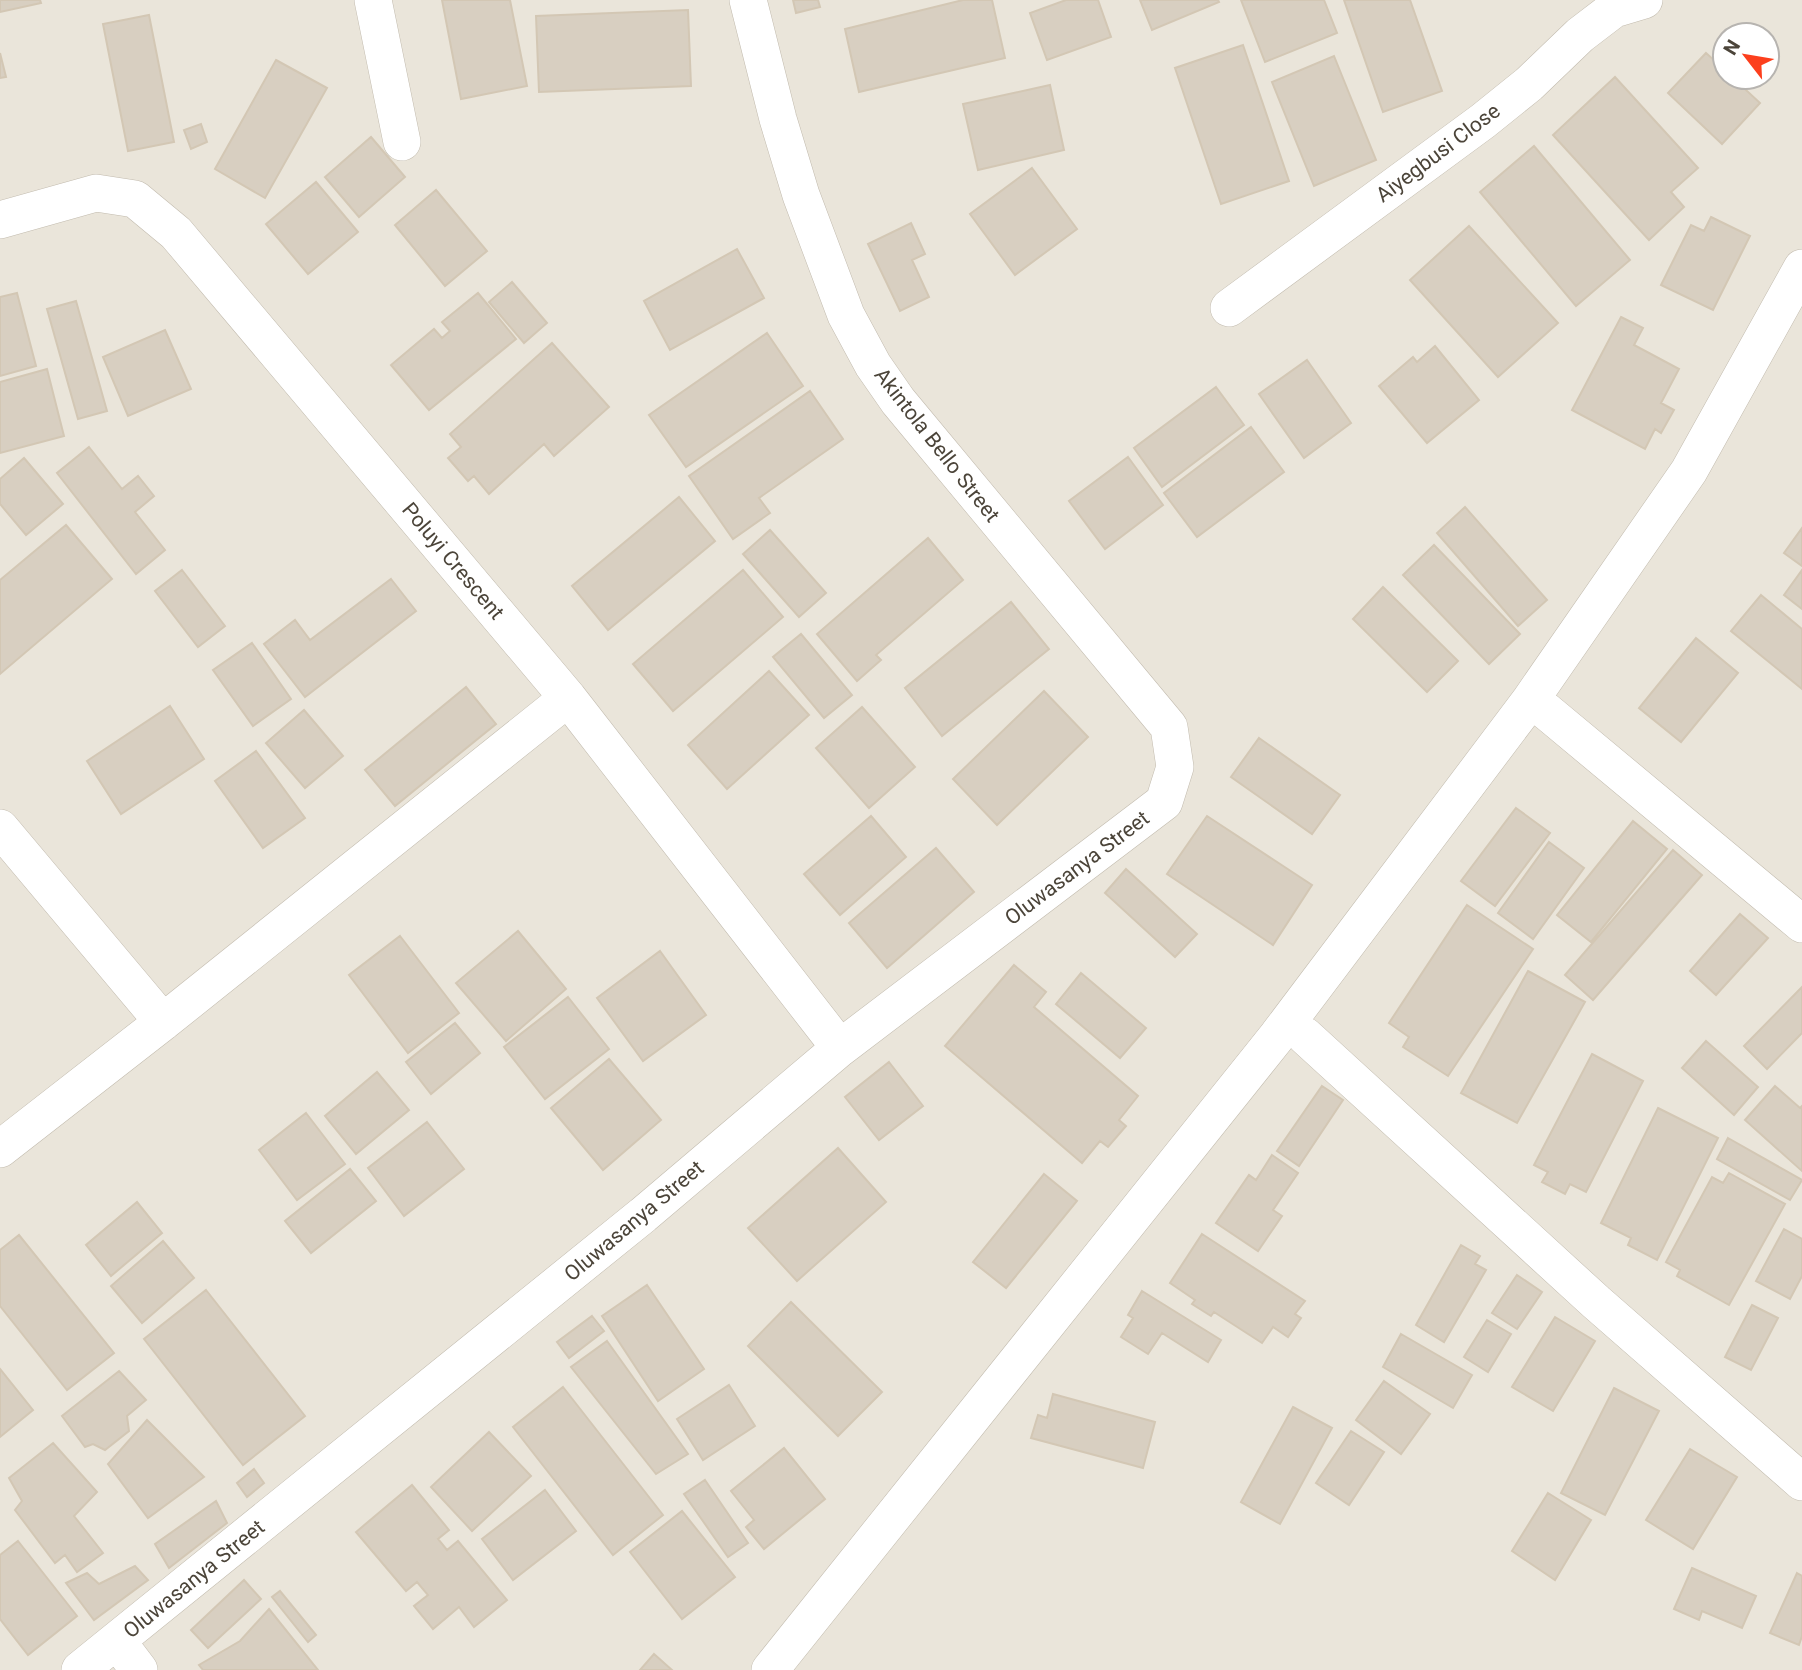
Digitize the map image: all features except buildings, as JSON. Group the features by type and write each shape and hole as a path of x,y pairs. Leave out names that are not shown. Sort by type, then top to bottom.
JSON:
{"street":[{"path":"373,0 402,142"},
{"name":"Akintola Bello Street","path":"748,0 778,119 801,195 846,315 873,365 898,401 1169,727 1175,767"},
{"name":"Aiyegbusi Close","path":"1229,308 1483,121 1528,84 1580,34 1623,3"},
{"name":"Poluyi Crescent","path":"0,220 96,194 135,199 176,233 568,698 840,1048"},
{"path":"770,1670 1278,1035 1529,702 1689,471 1802,268"},
{"path":"796,1670 1305,1037 1546,711 1707,479 1802,318"},
{"path":"0,1149 568,698"},
{"path":"1546,711 1802,924"},
{"name":"Oluwasanya Street","path":"80,1670 643,1215 840,1048 1164,802 1175,767"},
{"path":"0,828 163,1022"},
{"path":"1305,1037 1586,1293 1802,1482"},
{"path":"117,1642 139,1670"}],"shaded area":[{"path":"0,0 1802,0 1802,1670 0,1670"}]}
